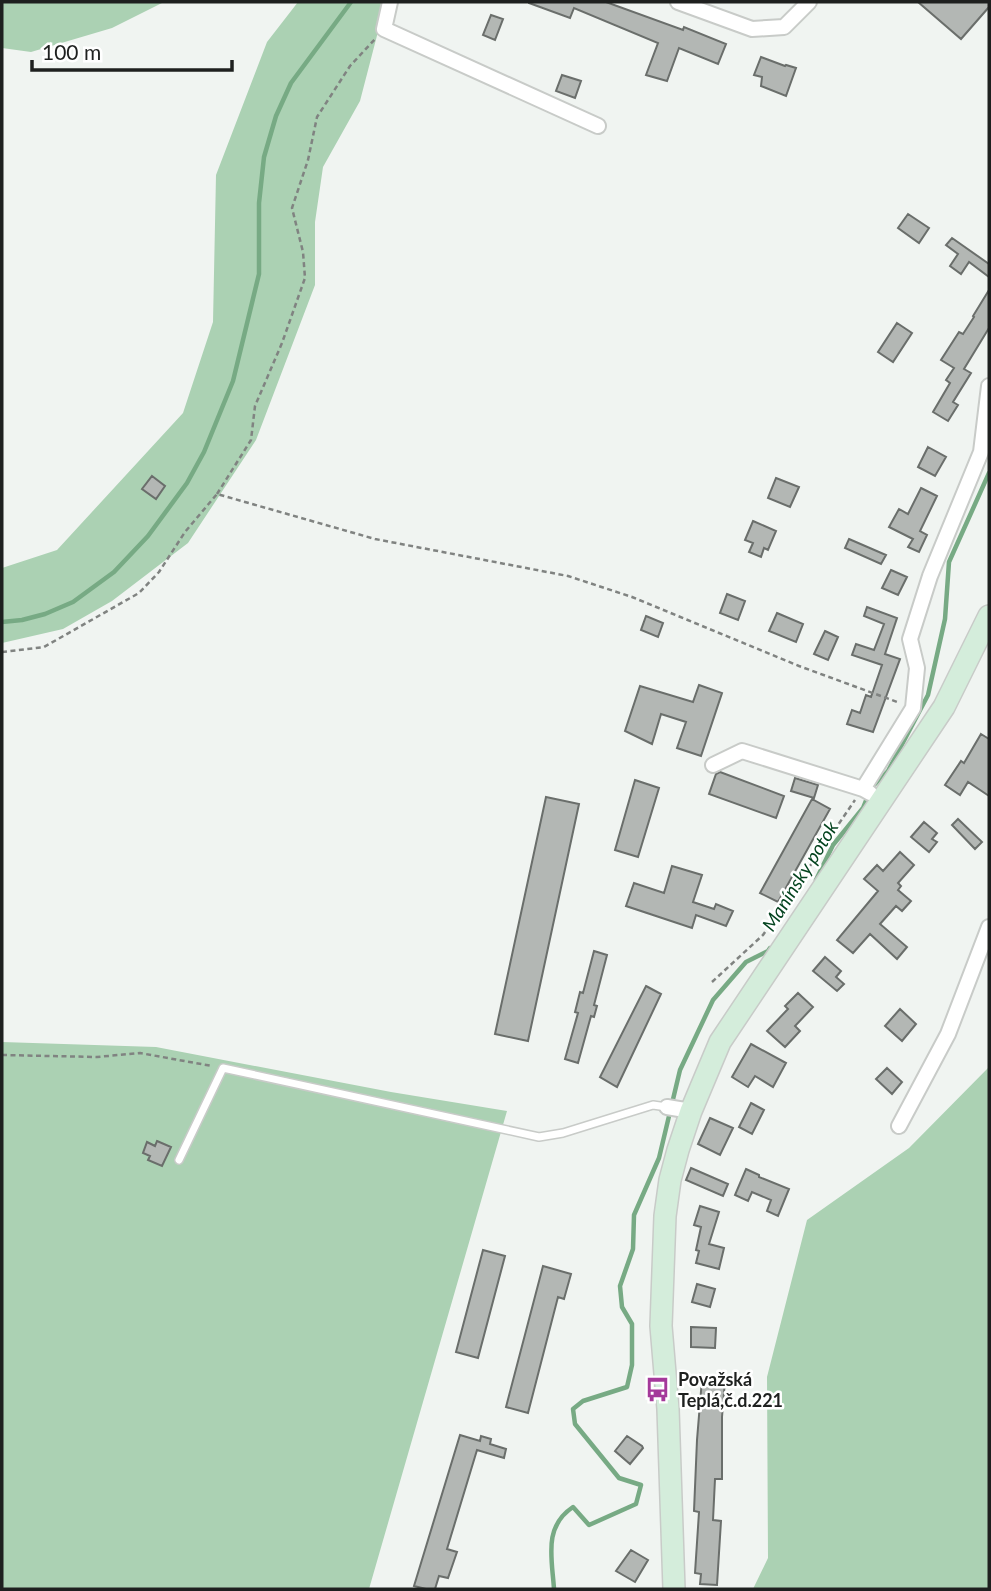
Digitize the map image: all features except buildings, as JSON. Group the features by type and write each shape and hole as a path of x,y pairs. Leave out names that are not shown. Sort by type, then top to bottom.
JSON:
{"street":[{"path":"390,2 384,29 598,126"},
{"path":"678,2 752,29 784,27 810,2"},
{"path":"863,789 913,708 917,668 910,639 930,576 981,452 989,386"},
{"path":"674,1589 668,1409 661,1326 665,1216 678,1150 678,1109 944,707 989,616"},
{"path":"713,765 742,751 863,789 882,800"},
{"path":"899,1126 948,1034 989,928"}],"lane":[{"path":"179,1160 223,1068 539,1138 653,1105 678,1109"}],"path":[{"path":"2,652 44,647 139,593 159,572 185,532 217,494 251,440 255,406 282,343 305,278 303,252 292,208 308,160 317,117 351,66 384,29"},
{"path":"217,494 375,539 568,576 632,597 799,666 913,708"},
{"path":"712,982 763,935 863,789"},
{"path":"2,1055 97,1057 140,1052 223,1068"}],"green space":[{"path":"2,2 164,2 112,28 31,52 2,48"},
{"path":"298,2 388,2 360,101 323,167 315,222 315,285 256,440 188,543 112,601 63,629 2,643 2,568 57,550 183,413 213,322 216,175 267,42"},
{"path":"2,1042 156,1047 391,1092 507,1111 369,1589 2,1589"},
{"path":"989,1067 989,1589 753,1589 768,1558 767,1377 807,1220 909,1148"}],"waterway":[{"path":"2,622 45,614 73,602 114,572 148,536 187,483 204,452 233,381 259,274 259,203 264,157 276,116 291,83 351,2"},
{"name":"Manínsky potok","path":"816,880 833,845 863,808 871,788 888,771 928,695 945,619 949,562 989,473"},
{"name":"Manínsky potok","path":"554,1589 551,1555 553,1534 563,1515 573,1507 589,1525 636,1504 641,1485 619,1478 575,1424 573,1409 583,1401 627,1387 632,1365 632,1324 622,1307 620,1286 633,1249 634,1215 659,1158 680,1070 713,1000 746,962 770,948"}],"place":[{"name":"Považská Teplá,č.d.221","path":"658,1390"}]}
